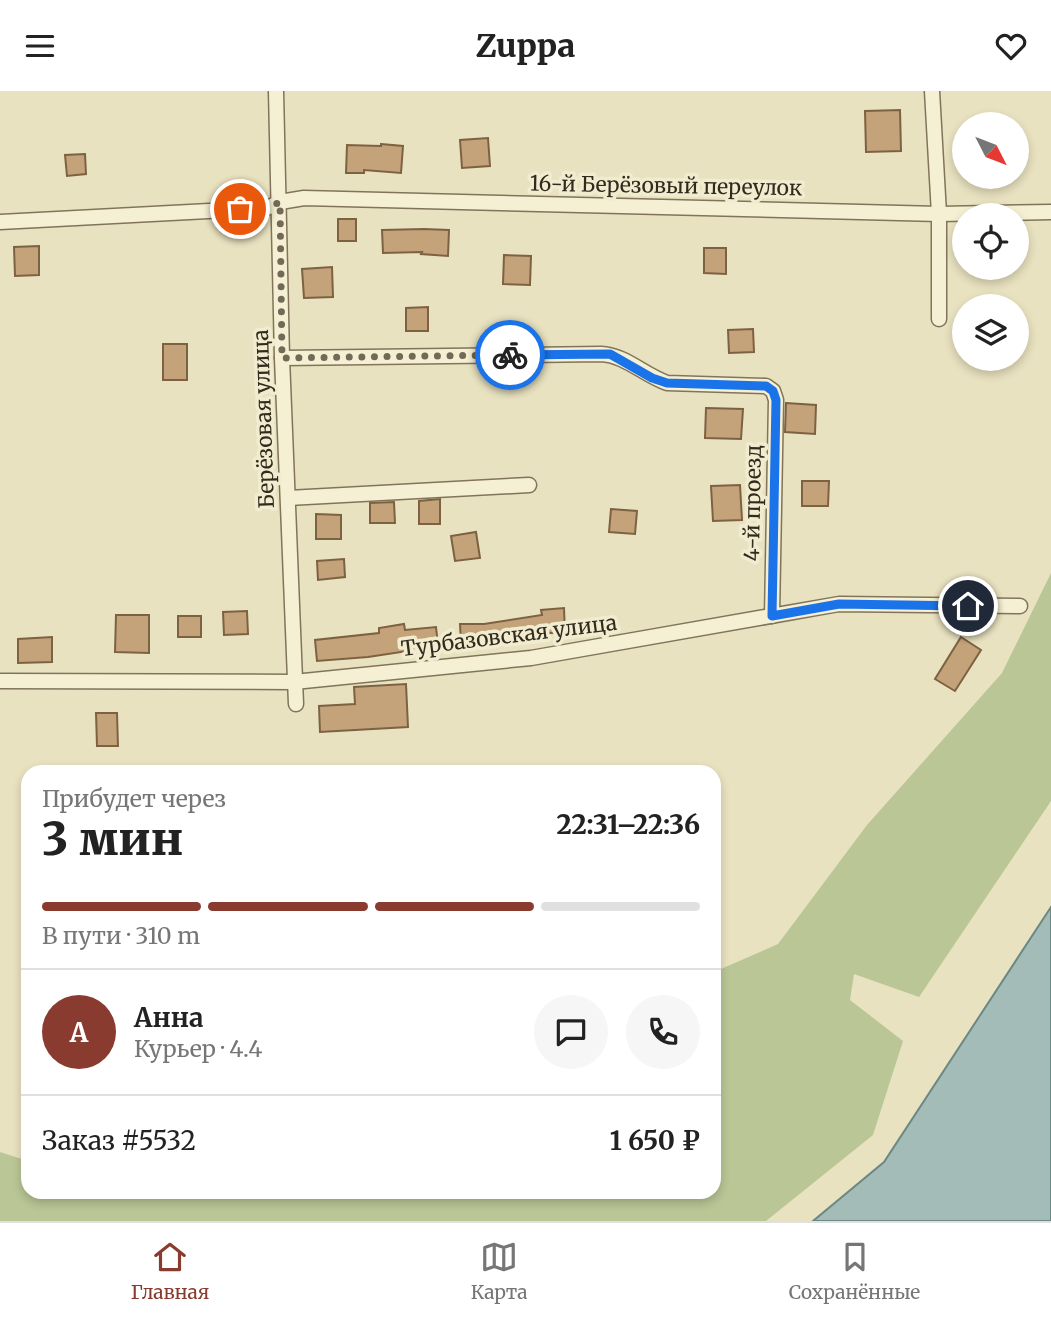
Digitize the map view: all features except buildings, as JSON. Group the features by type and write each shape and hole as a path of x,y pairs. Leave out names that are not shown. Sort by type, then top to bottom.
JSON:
{"street":[{"name":"Берёзовая улица","path":"276,91 282,358 296,704"},
{"path":"932,91 939,214 939,319"},
{"name":"16-й Берёзовый переулок","path":"0,222 267,208 280,202 304,198 939,214 1051,212"},
{"name":"4-й проезд","path":"282,358 601,353 619,357 652,378 667,383 766,386 773,391 776,400 772,616"},
{"path":"288,498 529,485"},
{"name":"Турбазовская улица","path":"0,681 294,682 531,658 839,604 1020,606"}],"green space":[{"path":"1051,573 1051,801 919,997 854,974 850,1000 903,1041 873,1135 766,1221 0,1221 0,1152 21,1159 21,1199 721,1199 721,969 778,944 867,825 1002,673"}],"water":[{"path":"1051,907 1051,1221 813,1221 884,1162"}],"way so far":[{"path":"240,209 267,208 280,202 282,358 510,355"}],"route":[{"path":"510,355 610,354 652,378 667,383 766,386 773,391 776,400 772,616 839,604 968,606"}]}
